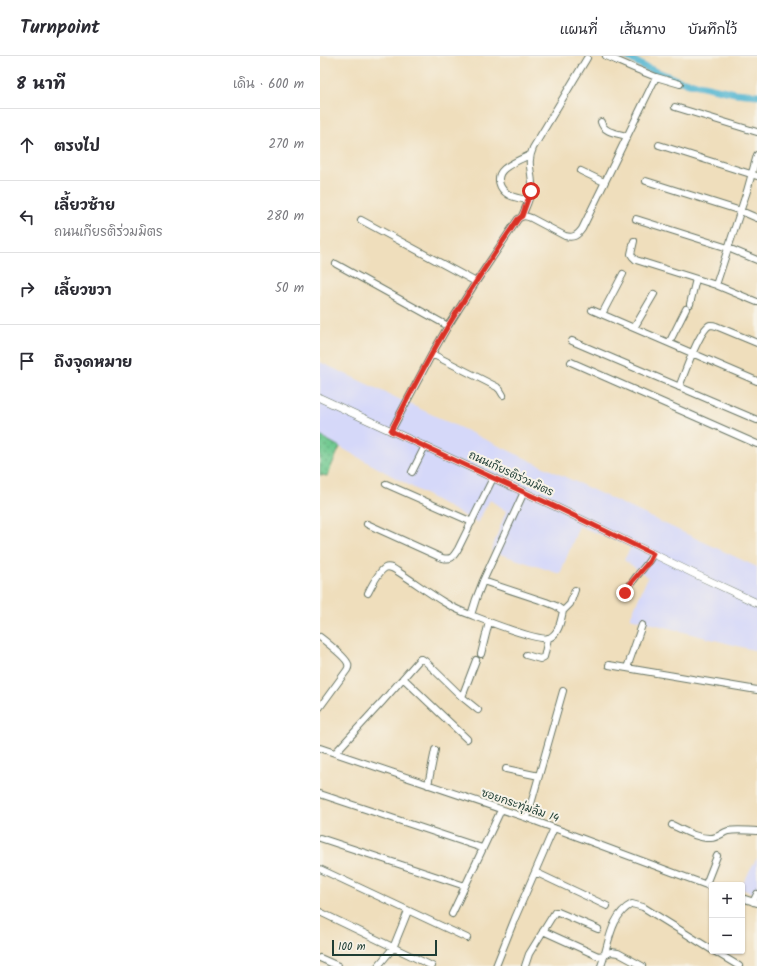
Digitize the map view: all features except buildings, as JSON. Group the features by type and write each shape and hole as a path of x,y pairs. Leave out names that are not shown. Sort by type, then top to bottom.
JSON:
{"street":[{"path":"606,56 656,77 680,84"},
{"path":"391,431 448,326 518,219 522,216 531,191 532,183 529,166 530,155 587,58"},
{"path":"522,216 531,218 565,236 570,237 578,234 582,229 656,77"},
{"path":"675,107 757,132"},
{"path":"601,122 605,129 627,136"},
{"path":"659,145 754,175"},
{"path":"528,200 510,196 500,185 498,180 504,169 530,155"},
{"path":"716,285 754,175 757,156"},
{"path":"582,171 604,182"},
{"path":"646,181 741,211 757,218"},
{"path":"636,219 728,248 757,260"},
{"path":"361,220 476,282"},
{"path":"634,241 631,254 636,260 716,285 757,302"},
{"path":"336,264 448,326"},
{"path":"602,314 623,274"},
{"path":"669,343 688,306 696,279"},
{"path":"634,328 654,294"},
{"path":"592,310 757,381"},
{"path":"680,387 692,353 700,336 705,329 711,325 725,329 757,343"},
{"path":"572,341 757,420"},
{"path":"432,354 497,387 503,395"},
{"path":"571,362 757,444"},
{"name":"ถนนเกียรติร่วมมิตร","path":"320,398 524,492 757,603"},
{"path":"412,472 425,446"},
{"path":"367,524 442,558 450,559 454,555 472,522 493,478"},
{"path":"386,484 472,522"},
{"path":"471,615 483,581 524,492"},
{"path":"625,593 630,584 649,562 653,554"},
{"path":"368,593 381,572 385,568 390,568 459,611 522,633 540,638 548,638 554,635 558,629 563,611 570,604 575,590"},
{"path":"483,581 546,602 563,611"},
{"path":"481,654 489,622"},
{"path":"628,668 642,625"},
{"path":"320,637 348,662 348,667 320,708"},
{"path":"526,655 540,658 544,657 548,638"},
{"path":"335,753 420,659 425,661 462,697 478,710"},
{"path":"462,697 476,660"},
{"path":"609,665 757,690"},
{"path":"403,678 467,739"},
{"path":"527,818 563,691"},
{"name":"ซอยกระทุ่มล้ม 14","path":"320,748 527,818 709,885"},
{"path":"428,785 435,750"},
{"path":"506,769 539,776"},
{"path":"320,794 482,848"},
{"path":"452,914 501,810"},
{"path":"672,825 691,833 711,838 730,831 757,831"},
{"path":"496,966 554,828"},
{"path":"320,838 465,886"},
{"path":"710,882 717,856"},
{"path":"320,869 467,938"},
{"path":"535,872 607,906"},
{"path":"745,899 755,902 757,894"},
{"path":"601,966 609,937 619,915 632,904 643,907 709,948"},
{"path":"378,966 393,948 408,911"},
{"path":"320,912 432,966"},
{"path":"525,966 529,954 555,912 598,930"},
{"path":"542,931 598,956 611,952 618,953 642,966"},
{"path":"720,954 739,966"},
{"path":"320,958 338,966"}],"shaded area":[{"path":"320,362 757,567 757,651 630,618 648,577 624,560 631,547 579,526 560,574 491,551 506,511 490,500 477,523 320,436"},
{"path":"757,858 757,895 745,890 745,882 744,882"}],"green space":[{"path":"320,436 340,447 327,476 320,475"}],"waterway":[{"path":"626,56 645,67 680,81 735,93 757,95"}],"route":[{"path":"531,191 522,216 518,219 448,326 391,431 554,506 653,554 645,568 630,584 625,593"}]}
